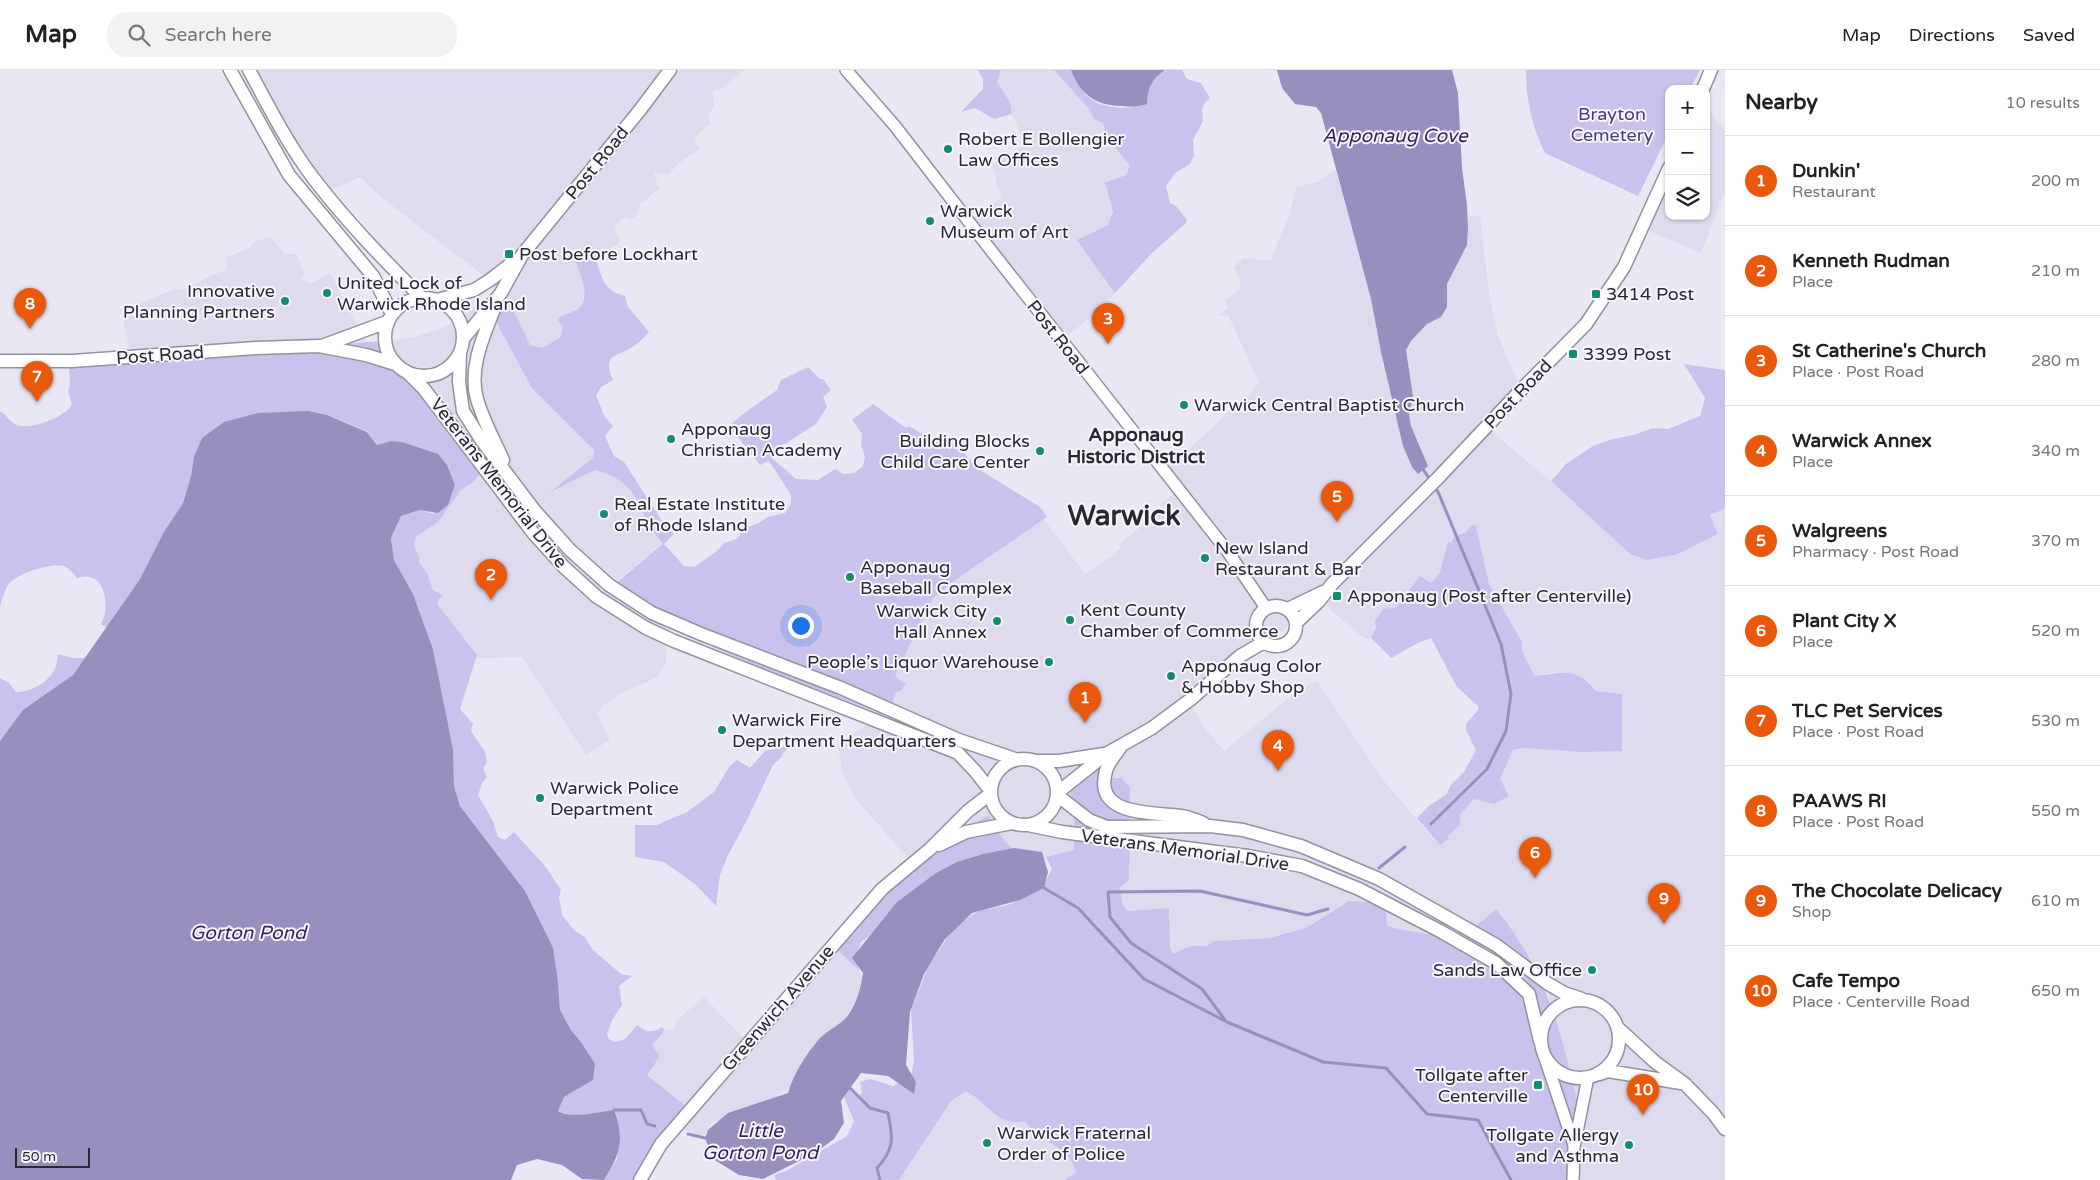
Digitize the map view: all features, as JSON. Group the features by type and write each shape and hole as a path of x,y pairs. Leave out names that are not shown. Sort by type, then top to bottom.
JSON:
{"main road":[{"path":"230,70 290,175 373,276 390,318 385,333 385,344 395,364"},
{"path":"249,70 286,136 313,178 364,240 422,298 437,300 474,290 522,256"},
{"name":"Post Road","path":"522,256 670,70"},
{"name":"Post Road","path":"846,70 895,126 1228,552 1266,608"},
{"path":"1705,85 1711,70"},
{"name":"Post Road","path":"1297,622 1437,480 1586,324 1624,267 1666,175"},
{"path":"510,476 482,416 476,397 475,385 478,352 501,293 522,256"},
{"path":"463,339 501,293"},
{"name":"Post Road","path":"319,346 390,318 405,303 422,298"},
{"name":"Post Road","path":"0,361 72,361 256,348 319,346 366,355 395,364 408,373 432,376 449,367 460,352 463,339 461,326 456,315 448,306 437,300"},
{"name":"Veterans Memorial Drive","path":"460,352 459,382 463,411 482,441 535,511 570,550 609,585 652,613 840,688 959,740 1015,759"},
{"name":"Veterans Memorial Drive","path":"408,373 424,389 534,534 564,567 597,596 646,628 674,641 958,753 975,771 990,792"},
{"name":"Post Road","path":"1288,609 1327,590"},
{"path":"1275,605 1288,609 1297,622 1294,637 1282,646 1272,646 1260,637 1256,622 1259,614 1266,608 1275,605"},
{"path":"1057,794 1106,754 1152,728 1191,699 1260,637"},
{"path":"1120,747 1106,769 1104,785 1111,800 1120,808 1184,816 1210,826"},
{"path":"1037,761 1048,768 1055,780 1057,794 1054,806 1048,815 1039,822 1028,825 1012,823 997,812 990,792 994,776 1002,765 1015,759 1059,761 1106,754"},
{"name":"Greenwich Avenue","path":"640,1180 661,1144 862,911 882,889 930,849 990,792"},
{"name":"Veterans Memorial Drive","path":"1057,794 1089,820 1107,827 1210,826 1242,830 1301,846 1380,879 1496,945 1547,983 1564,993 1582,999"},
{"name":"Greenwich Avenue","path":"930,849 966,832 1012,823"},
{"name":"Veterans Memorial Drive","path":"1028,825 1062,832 1266,859 1302,866 1359,890 1440,931 1496,963 1529,994 1540,1041"},
{"path":"1574,1147 1540,1041 1542,1028 1552,1011 1569,1000 1582,999 1601,1005 1608,1011 1618,1028 1655,1062 1685,1084 1713,1113 1725,1130"},
{"path":"1573,1180 1574,1147 1593,1076 1608,1066 1616,1055 1619,1042 1618,1028"},
{"path":"1544,1055 1551,1066 1562,1074 1575,1078 1593,1076 1608,1071 1685,1084"}],"shaded area":[{"path":"253,70 744,70 724,88 713,91 714,107 708,114 710,124 694,138 700,149 679,163 669,174 654,173 659,189 640,204 636,216 631,219 625,217 614,226 620,239 619,244 589,260 583,301 579,308 560,317 558,320 563,326 560,339 542,349 530,345 511,305 496,290 496,285 378,195 360,177 323,194"},
{"path":"1001,70 1054,70 1089,109 1094,119 1103,123 1107,137 1130,166 1127,175 1106,188 1113,212 1108,225 1111,288 1115,293 1105,305 1066,337 974,219 1002,198 992,165 1025,145 1012,114 1010,102 997,82"},
{"path":"1710,113 1725,130 1725,191 1701,253 1640,227 1665,173 1665,220 1710,220"},
{"path":"1336,171 1371,299 1381,352 1403,446 1412,467 1424,454 1411,426 1409,415 1413,396 1406,350 1411,341 1427,324 1441,317 1447,307 1447,284 1467,245 1468,217 1480,216 1490,299 1498,336 1521,390 1487,428 1551,481 1630,554 1646,560 1718,534 1710,515 1725,507 1725,1180 1575,1180 1574,1084 1546,988 1480,924 1459,934 1420,933 1387,926 1386,909 1349,901 1307,928 1269,938 1214,941 1207,946 1197,944 1174,954 1170,950 1169,908 1127,911 1122,904 1113,778 1102,759 1067,781 1073,799 1075,818 1074,850 1046,857 1018,852 1005,842 990,817 911,862 855,798 842,771 838,746 881,715 888,715 893,671 923,603 939,586 1042,517 1085,574 1113,555 1120,548 1119,544 1157,514 1162,503 1181,488 1169,468 1241,400 1244,401 1259,382 1228,315 1219,316 1228,308 1225,300 1240,289 1240,280 1234,267 1243,258 1271,261 1289,215 1296,187 1318,182","holes":["1466,532 1482,557 1489,584 1522,642 1522,651 1534,676 1557,672 1588,680 1596,691 1621,694 1622,750 1580,752 1524,748 1513,750 1500,779 1494,804 1474,798 1460,815 1460,825 1448,836 1436,842 1384,781 1318,682 1315,681 1296,692 1224,751 1201,723 1190,702 1193,698 1277,636 1317,598 1367,639 1371,638 1376,628 1398,605 1420,577 1430,583 1440,572 1454,537"]},
{"path":"271,237 285,254 296,254 305,273 301,278 310,284 330,273 365,341 131,355 121,310 175,289 184,290 212,275 227,270 226,258 251,247 254,242"},
{"path":"482,303 594,450 593,458 552,490 595,470 612,475 623,481 639,502 650,530 662,543 611,586 666,626 666,662 658,677 621,693 604,705 597,714 610,740 586,755 522,657 476,658 477,655 438,605 428,575 419,562 414,546 416,537 438,522 460,491 472,483 428,401 388,342 415,337 446,327"},
{"path":"833,945 859,971 862,978 858,994 848,1014 804,1061 794,1087 734,1118 714,1121 703,1137 677,1126 690,1108 647,1075 660,1056 652,1045 665,1030 673,1030 677,1020 704,997 746,1041"},
{"path":"966,1091 1024,1120 1041,1137 1072,1158 1076,1172 1065,1180 899,1180 951,1101"}],"green space":[{"path":"978,70 1001,70 997,82 1010,102 1012,114 994,119 975,108 961,112 983,89 983,79"},
{"path":"1054,70 1071,70 1079,86 1088,97 1097,103 1111,107 1133,107 1146,104 1149,89 1154,79 1166,70 1182,70 1187,79 1201,83 1210,98 1205,102 1202,110 1203,121 1193,140 1194,155 1190,164 1175,173 1166,186 1170,203 1176,206 1187,220 1186,223 1153,252 1115,293 1077,240 1108,225 1113,212 1105,183 1126,175 1130,166 1107,137 1103,123 1094,119 1089,109"},
{"name":"Brayton Cemetery","path":"1526,70 1700,70 1692,85 1665,85 1665,141 1638,196 1545,153 1531,113 1527,92"},
{"path":"580,252 589,260 595,258 604,282 612,290 625,296 628,307 649,332 636,345 613,357 609,365 613,380 601,387 596,396 605,417 613,426 605,436 614,456 624,462 662,521 674,534 664,544 684,566 695,567 724,543 737,539 745,528 757,524 768,517 785,513 791,504 791,495 769,461 760,465 729,426 777,390 781,380 808,367 820,379 823,379 831,390 823,397 827,407 816,424 783,445 772,456 796,479 818,480 835,469 843,474 854,473 863,466 865,457 861,445 862,434 852,420 873,404 906,428 909,426 936,442 950,437 977,468 1040,507 1047,517 958,578 933,598 895,675 906,684 900,691 896,692 888,715 881,715 759,667 652,620 607,591 662,543 646,520 631,491 611,476 595,470 550,492 593,458 594,450 532,388 494,318 482,303 496,290 511,305 530,345 542,348 560,338 563,327 558,320 560,317 578,309 582,304 584,297 583,283 573,256"},
{"path":"388,342 428,401 485,469 472,483 460,491 438,522 416,537 414,546 419,562 428,575 433,590 443,595 438,601 438,605 477,655 460,709 473,724 471,731 485,752 487,762 483,768 487,777 482,783 478,795 493,821 498,837 505,840 514,832 545,866 561,890 559,897 562,915 575,931 585,937 592,949 621,974 632,976 619,986 622,1005 612,1020 607,1034 609,1039 615,1042 625,1039 637,1025 649,1031 655,1031 662,1027 665,1030 652,1045 660,1056 647,1075 690,1109 639,1180 604,1180 617,1159 614,1110 577,1115 558,1111 564,1097 593,1080 581,1042 571,1030 560,1010 558,982 525,891 460,806 454,786 453,749 433,649 413,594 394,560 391,538 401,516 420,510 434,514 391,441 377,445 367,431 327,415 194,457 191,476 183,503 164,533 140,579 106,628 101,624 105,612 105,597 100,584 95,579 89,577 77,578 66,567 44,567 18,577 5,590 0,607 0,411 13,423 21,426 37,425 62,414 72,404 68,391 70,385 69,362"},
{"path":"1684,364 1725,370 1725,507 1710,515 1718,534 1675,555 1646,560 1630,554 1551,481 1566,464 1593,446 1653,428 1668,429 1700,416 1705,398"},
{"path":"1472,525 1476,526 1489,584 1522,642 1522,651 1534,676 1560,673 1575,674 1589,683 1596,691 1622,694 1622,751 1580,752 1524,748 1513,750 1500,779 1509,796 1494,804 1474,799 1460,815 1460,825 1440,845 1417,818 1430,805 1447,794 1450,786 1464,772 1476,750 1466,730 1466,724 1478,710 1478,706 1457,687 1431,638 1391,658 1371,638 1376,628 1375,621 1384,608 1393,609 1398,605 1420,576 1431,583 1440,572 1448,542 1451,543 1454,537 1466,532"},
{"path":"58,654 73,658 85,658 73,675 24,710 0,741 0,678 9,683 16,692 34,688 45,681 53,672"},
{"path":"790,745 781,756 784,755 773,765 727,857 720,875 716,906 695,884 664,862 635,857 635,825 657,825 687,812 714,792 729,767 737,760 750,768 765,751"},
{"path":"1102,759 1112,778 1122,778 1130,788 1129,880 1120,887 1122,904 1128,911 1169,908 1170,949 1174,954 1198,945 1207,946 1214,941 1269,938 1306,928 1349,901 1380,903 1386,909 1387,926 1414,932 1444,935 1453,935 1470,929 1496,909 1522,945 1532,963 1556,1020 1578,1108 1575,1180 1065,1180 1076,1172 1063,1151 1039,1135 1024,1121 1015,1122 999,1117 966,1091 951,1101 899,1180 776,1180 774,1175 786,1171 847,1136 854,1121 844,1097 849,1088 858,1096 862,1093 860,1082 870,1079 893,1086 911,1077 914,1060 911,1010 928,967 955,926 979,911 1008,905 1042,889 1052,869 1046,857 1074,850 1074,816 1067,781"},
{"path":"987,816 990,817 1005,842 1018,852 887,923 861,942 856,957 859,971 833,945 881,888 961,831"}],"water":[{"path":"1071,70 1165,70 1151,84 1147,104 1132,107 1105,104 1097,101 1079,86"},
{"name":"Apponaug Cove","path":"1277,70 1452,70 1458,93 1462,168 1467,205 1467,245 1447,284 1447,307 1441,317 1427,324 1411,341 1406,350 1413,396 1409,415 1411,426 1428,466 1418,474 1412,467 1403,446 1381,352 1371,299 1321,113 1316,107 1295,104 1282,88"},
{"name":"Gorton Pond","path":"308,411 327,415 367,432 377,445 391,441 402,442 438,454 447,465 455,485 448,505 438,513 420,510 401,516 391,538 394,560 413,594 433,649 453,749 454,786 460,806 525,891 553,948 560,1010 571,1030 595,1064 593,1080 564,1097 558,1111 577,1115 614,1110 620,1138 614,1163 604,1180 582,1179 562,1165 537,1159 517,1165 511,1180 0,1180 0,741 23,710 73,675 140,579 164,532 183,503 191,476 194,457 202,438 224,422 258,413"},
{"name":"Little Gorton Pond","path":"1014,848 1042,852 1048,872 1044,888 1020,900 972,913 945,939 924,974 910,1012 906,1065 916,1082 914,1094 888,1076 861,1073 841,1101 844,1123 834,1139 815,1153 763,1179 739,1175 713,1159 705,1138 708,1130 728,1113 788,1093 797,1072 814,1045 849,1014 858,994 863,973 852,958 897,902 936,873 957,862 983,854"}],"waterway":[{"path":"1423,469 1430,480"},
{"path":"1431,824 1487,769 1506,731 1511,694 1501,644 1434,485"},
{"path":"1379,868 1405,847"},
{"path":"1044,888 1078,908 1144,979 1227,1022 1323,1062 1386,1068 1427,1114 1478,1120 1511,1180"},
{"path":"1225,1020 1202,989 1131,943 1110,917 1108,892 1200,891 1307,915 1328,909"},
{"path":"850,1088 870,1108 888,1113 891,1142 887,1155 877,1168 880,1180"},
{"path":"614,1110 641,1110 647,1124 655,1126"},
{"path":"688,1134 705,1138"}],"place":[{"name":"Robert E Bollengier Law Offices","path":"948,149"},
{"name":"Warwick Museum of Art","path":"930,221"},
{"name":"Post before Lockhart","path":"509,254"},
{"name":"United Lock of Warwick Rhode Island","path":"327,293"},
{"name":"3414 Post","path":"1596,294"},
{"name":"Innovative Planning Partners","path":"285,301"},
{"name":"PAAWS RI","path":"30,329"},
{"name":"St Catherine's Church","path":"1108,344"},
{"name":"3399 Post","path":"1573,354"},
{"name":"TLC Pet Services","path":"37,402"},
{"name":"Warwick Central Baptist Church","path":"1184,405"},
{"name":"Apponaug Christian Academy","path":"671,439"},
{"name":"Building Blocks Child Care Center","path":"1040,451"},
{"name":"Real Estate Institute of Rhode Island","path":"604,514"},
{"name":"Walgreens","path":"1337,522"},
{"name":"New Island Restaurant & Bar","path":"1205,558"},
{"name":"Apponaug Baseball Complex","path":"850,577"},
{"name":"Apponaug (Post after Centerville)","path":"1337,596"},
{"name":"Kenneth Rudman","path":"491,600"},
{"name":"Kent County Chamber of Commerce","path":"1070,620"},
{"name":"Warwick City Hall Annex","path":"997,621"},
{"name":"People’s Liquor Warehouse","path":"1049,662"},
{"name":"Apponaug Color & Hobby Shop","path":"1171,676"},
{"name":"Dunkin'","path":"1085,723"},
{"name":"Warwick Fire Department Headquarters","path":"722,730"},
{"name":"Warwick Annex","path":"1278,771"},
{"name":"Warwick Police Department","path":"540,798"},
{"name":"Plant City X","path":"1535,878"},
{"name":"The Chocolate Delicacy","path":"1664,924"},
{"name":"Sands Law Office","path":"1592,970"},
{"name":"Tollgate after Centerville","path":"1538,1085"},
{"name":"Cafe Tempo","path":"1643,1115"},
{"name":"Warwick Fraternal Order of Police","path":"987,1143"},
{"name":"Tollgate Allergy and Asthma","path":"1629,1145"}],"district":[{"name":"Apponaug Historic District","path":"1136,446"},
{"name":"Warwick","path":"1124,516"}]}
